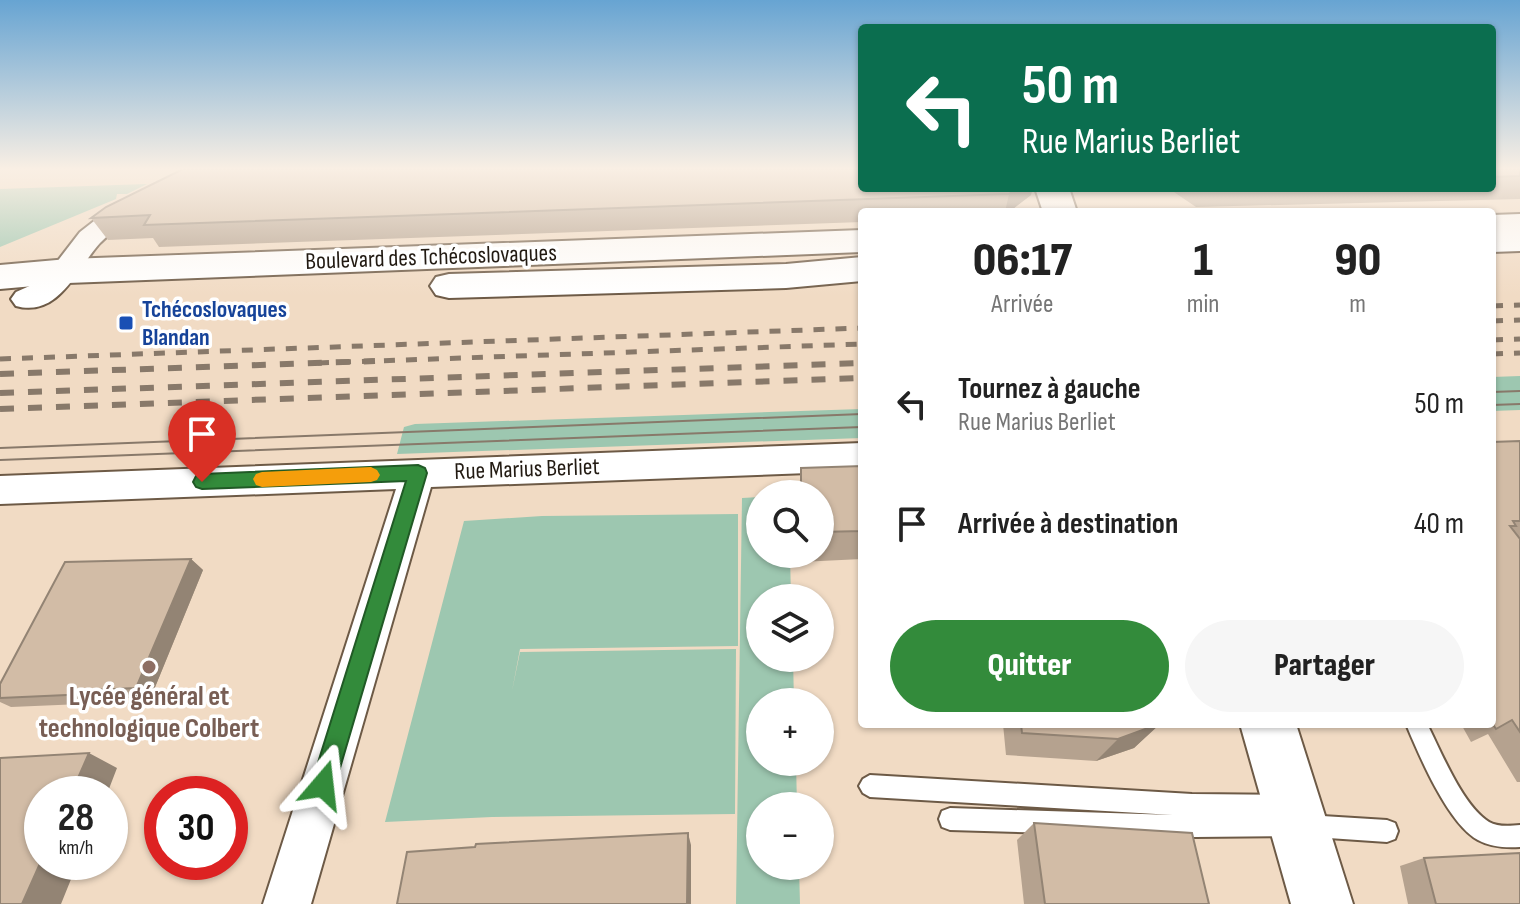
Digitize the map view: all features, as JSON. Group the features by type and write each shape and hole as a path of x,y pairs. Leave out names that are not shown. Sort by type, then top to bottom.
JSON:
{"main road":[{"path":"1496,241 1520,240"},
{"name":"Boulevard des Tchécoslovaques","path":"9,292 68,271 858,241"},
{"path":"1496,260 1520,259"},
{"name":"Boulevard des Tchécoslovaques","path":"9,292 786,276 858,269"},
{"path":"786,276 858,276"},
{"path":"1269,728 1322,904"}],"street":[{"path":"68,271 90,238 112,220 129,211"},
{"path":"1496,223 1520,222"},
{"name":"Rue Marius Berliet","path":"0,490 858,457"},
{"path":"287,904 418,473"}],"lane":[{"path":"1418,728 1464,813 1482,831 1503,837 1520,836"},
{"path":"870,786 1192,805 1296,816 1387,831"},
{"path":"950,819 1195,826 1296,816"}],"green space":[{"path":"0,211 87,211 0,247"},
{"path":"1520,376 1520,410 1496,411 1496,377"},
{"path":"858,409 858,438 397,454 404,427 415,424"},
{"path":"742,498 746,498 746,568 790,568 791,584 746,584 746,672 793,672 794,688 746,688 746,776 796,776 797,792 746,792 746,880 799,880 800,904 736,904"},
{"path":"738,514 738,646 520,649 512,691 520,652 736,649 735,814 492,817 385,822 464,521 542,516"}],"building":[{"path":"100,211 529,211 144,225 150,215 91,218"},
{"path":"1520,441 1520,521 1513,521 1516,526 1510,526 1520,539 1520,732 1512,720 1495,728 1496,442"},
{"path":"858,466 858,531 834,532 834,480 801,480 801,468"},
{"path":"191,559 136,688 91,690 89,694 0,698 0,684 65,562"},
{"path":"1021,728 1148,728 1118,739 1022,733"},
{"path":"89,753 79,776 24,776 24,880 33,880 22,904 0,904 0,758"},
{"path":"1034,823 1192,833 1209,904 1045,904"},
{"path":"688,833 687,904 397,904 407,852 475,847 476,844"},
{"path":"1520,853 1520,904 1436,904 1424,858"}],"tram line":[{"path":"1496,392 1520,391"},
{"path":"1496,405 1520,404"},
{"path":"0,448 858,414"},
{"path":"0,460 858,427"}],"railway":[{"path":"1496,306 1520,305"},
{"path":"1496,321 1520,320"},
{"path":"0,359 858,328"},
{"path":"1496,340 1520,339"},
{"path":"318,363 858,344"},
{"path":"1496,354 1520,353"},
{"path":"0,374 375,361"},
{"path":"0,393 858,363"},
{"path":"0,409 858,378"}],"slow traffic":[{"path":"262,479 371,475"}],"place":[{"name":"Tchécoslovaques Blandan","path":"126,323"},
{"name":"Lycée général et technologique Colbert","path":"149,667"}],"route":[{"path":"202,482 418,473 323,785"}]}
